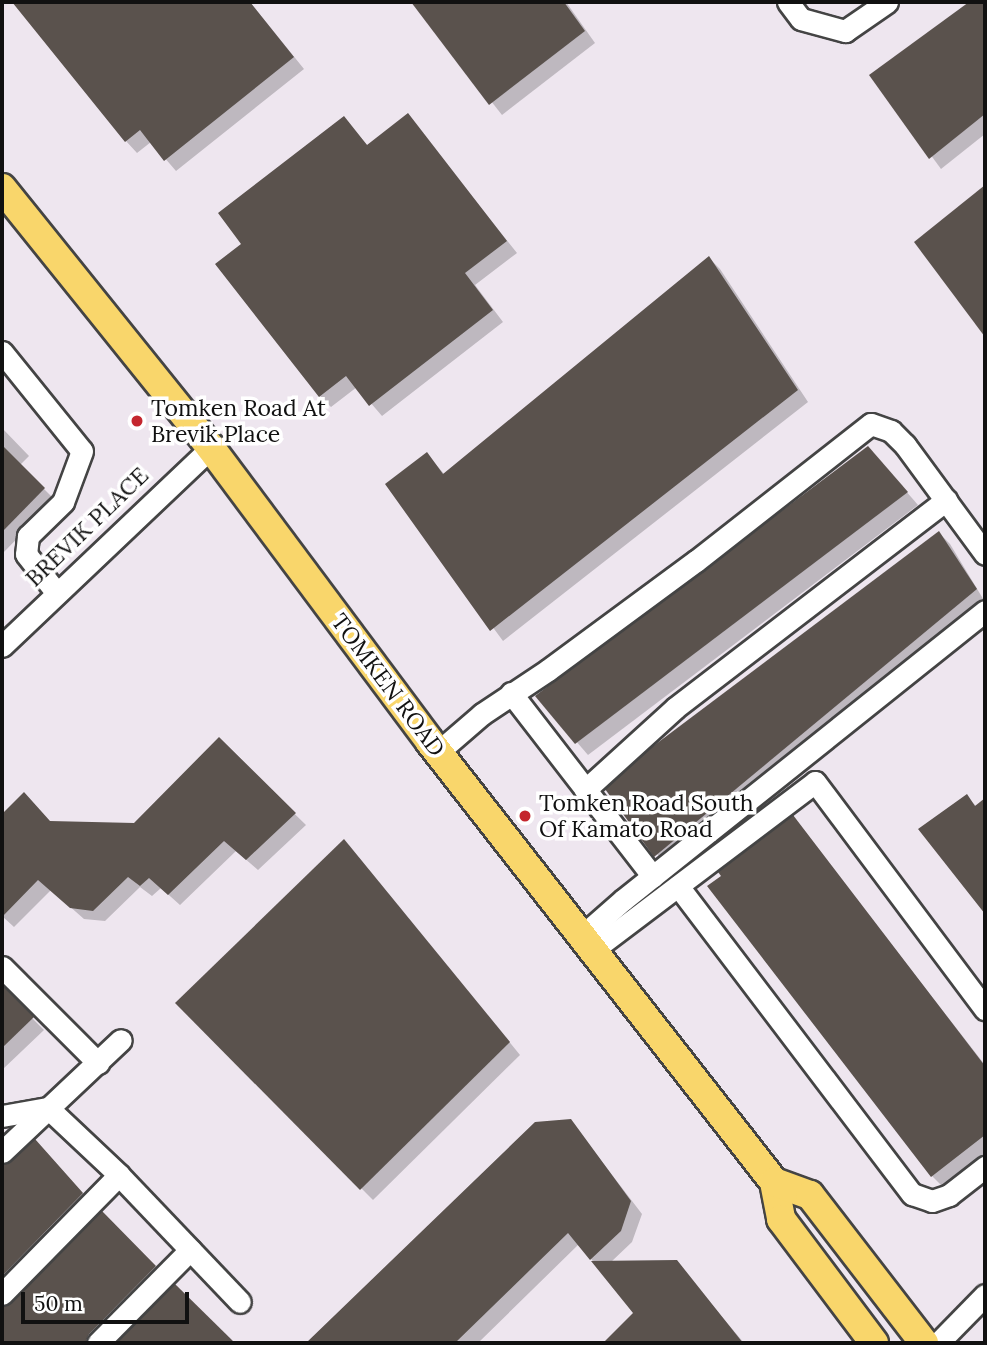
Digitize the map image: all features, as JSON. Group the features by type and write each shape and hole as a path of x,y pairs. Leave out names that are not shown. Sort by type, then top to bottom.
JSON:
{"main road":[{"name":"TOMKEN ROAD","path":"2,188 211,447 438,752 774,1182 781,1219 874,1343"},
{"path":"774,1182 810,1195 924,1343"}],"street":[{"path":"788,2 801,19 845,31 887,2"},
{"path":"2,352 82,451 63,502 28,536 26,554 56,592"},
{"path":"438,752 510,694 548,670 696,561 871,424 891,431 898,438 985,554"},
{"name":"BREVIK PLACE","path":"2,646 211,447"},
{"path":"585,790 675,708 946,500"},
{"path":"587,943 653,877 985,611"},
{"path":"510,694 653,877"},
{"path":"587,943 678,886 815,782 985,1009"},
{"path":"678,886 912,1194 932,1201 941,1198 985,1167"},
{"path":"2,967 98,1062"},
{"path":"2,1153 121,1040"},
{"path":"2,1116 48,1108"},
{"path":"48,1108 119,1175 240,1302"},
{"path":"2,1294 119,1175"},
{"path":"98,1343 190,1250"},
{"path":"938,1343 985,1295"}],"shaded area":[{"path":"2,2 985,2 985,1343 2,1343"}],"building":[{"path":"12,2 250,2 294,57 164,161 140,130 125,142"},
{"path":"411,2 564,2 585,31 489,105"},
{"path":"969,2 985,2 985,114 929,159 869,75"},
{"path":"408,113 507,241 465,273 493,310 369,406 346,376 319,397 215,264 241,244 218,213 344,116 367,145"},
{"path":"985,185 985,337 914,242"},
{"path":"709,256 798,390 490,631 385,484 427,452 443,474"},
{"path":"2,445 45,488 2,532"},
{"path":"868,446 908,492 575,744 535,696"},
{"path":"939,531 977,589 654,857 605,789 648,750"},
{"path":"219,737 296,813 246,860 224,841 168,895 149,878 140,886 128,877 93,911 70,908 38,880 2,917 2,814 24,792 50,821 134,823"},
{"path":"967,794 975,806 985,798 985,914 918,829"},
{"path":"793,815 985,1066 985,1135 931,1177 707,886 721,876 718,872"},
{"path":"344,839 510,1042 360,1190 175,1003"},
{"path":"2,985 34,1017 2,1048"},
{"path":"571,1119 631,1201 621,1231 590,1260 568,1233 455,1343 306,1343 535,1122"},
{"path":"35,1139 83,1193 2,1276 2,1165 11,1162"},
{"path":"102,1211 156,1266 89,1334 85,1343 2,1343 2,1307 11,1303"},
{"path":"677,1260 743,1343 603,1343 633,1313 591,1261"},
{"path":"175,1284 235,1343 116,1343"}],"place":[{"name":"Tomken Road At Brevik Place","path":"137,421"},
{"name":"Tomken Road South Of Kamato Road","path":"525,816"}]}
